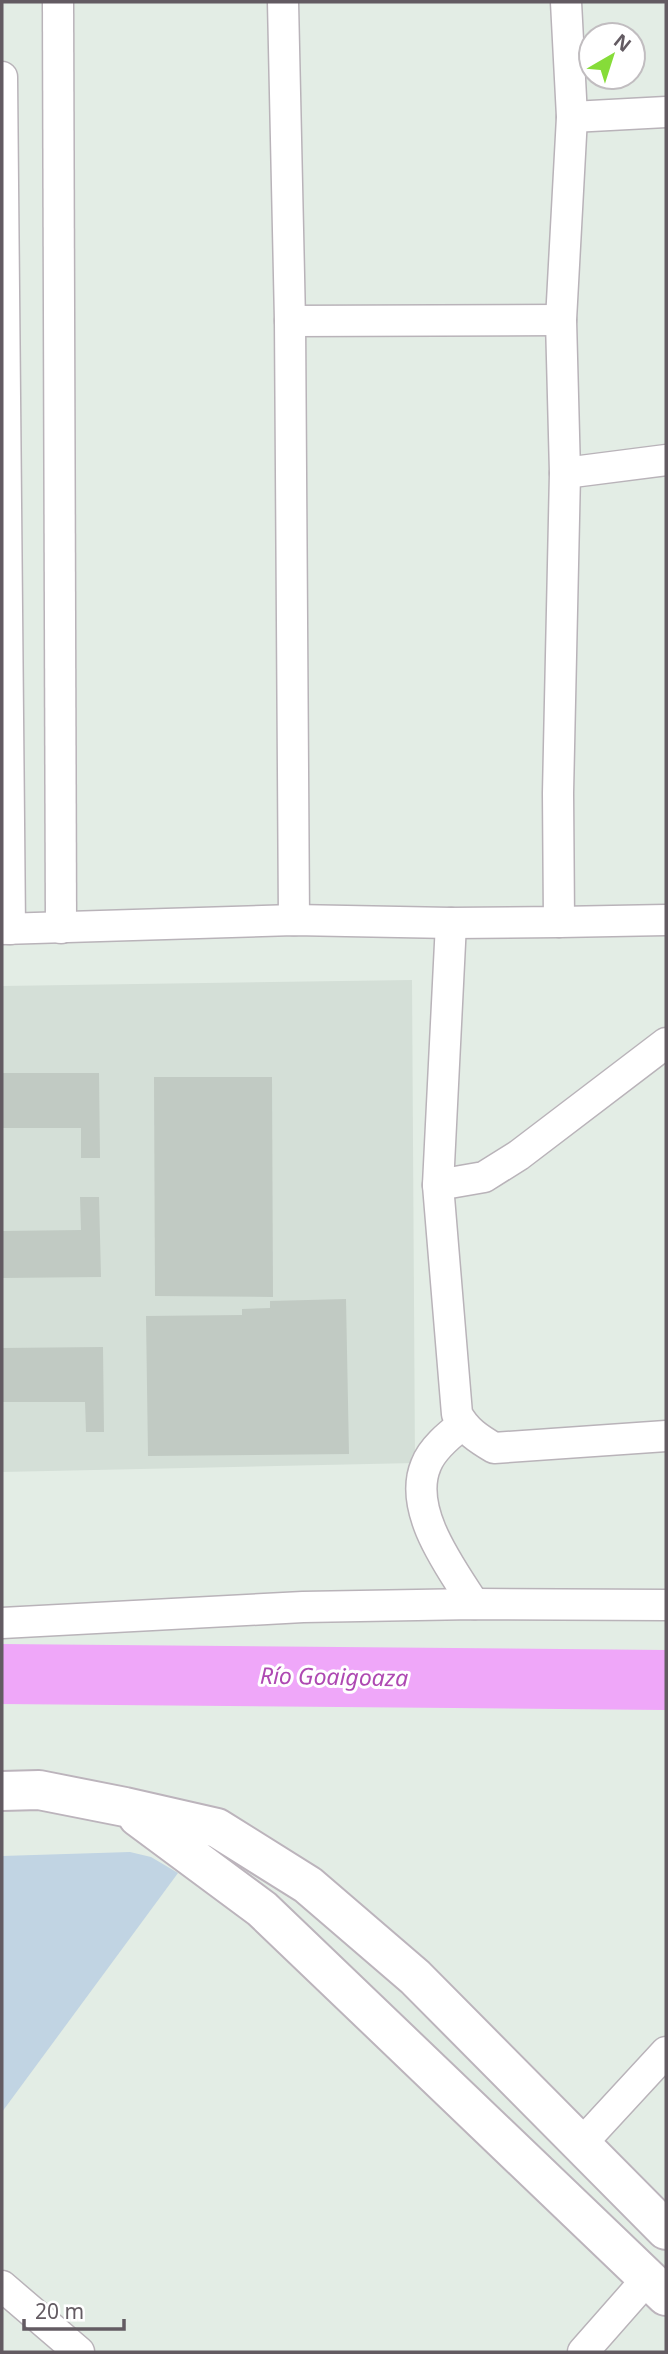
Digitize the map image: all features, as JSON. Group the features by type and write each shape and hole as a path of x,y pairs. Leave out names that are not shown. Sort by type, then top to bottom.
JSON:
{"main road":[{"path":"2,1791 39,1790 217,1828 309,1885 415,1977 666,2230"},
{"path":"125,1807 262,1909 657,2287"}],"street":[{"path":"58,2 61,929"},
{"path":"283,2 290,321 294,920"},
{"path":"559,922 558,793 565,473 561,320 572,117 566,2"},
{"path":"2,78 6,929 294,920 451,923 666,920"},
{"path":"572,117 666,112"},
{"path":"290,321 561,320"},
{"path":"565,473 666,460"},
{"path":"451,923 438,1185 457,1415 472,1435 494,1448 666,1436"},
{"path":"438,1185 484,1177 519,1155 666,1043"},
{"path":"463,1425 447,1436 426,1463 422,1480 423,1505 432,1535 474,1604"},
{"path":"2,1623 303,1607 666,1605"},
{"path":"582,2143 666,2052"},
{"path":"2,2286 79,2352"},
{"path":"583,2352 657,2287"}],"shaded area":[{"path":"412,980 415,1463 2,1472 2,986"},
{"path":"130,1852 151,1857 178,1873 2,2112 2,1856"}],"building":[{"path":"2,1073 99,1073 100,1158 81,1158 81,1128 2,1128"},
{"path":"154,1077 272,1077 273,1297 155,1296"},
{"path":"80,1197 99,1197 101,1277 2,1278 2,1231 81,1230"},
{"path":"346,1299 349,1454 148,1456 146,1316 242,1315 242,1309 270,1308 270,1301"},
{"path":"103,1347 104,1432 86,1432 85,1402 2,1402 2,1348"}],"waterway":[{"name":"Río Goaigoaza","path":"2,1674 666,1680"}]}
